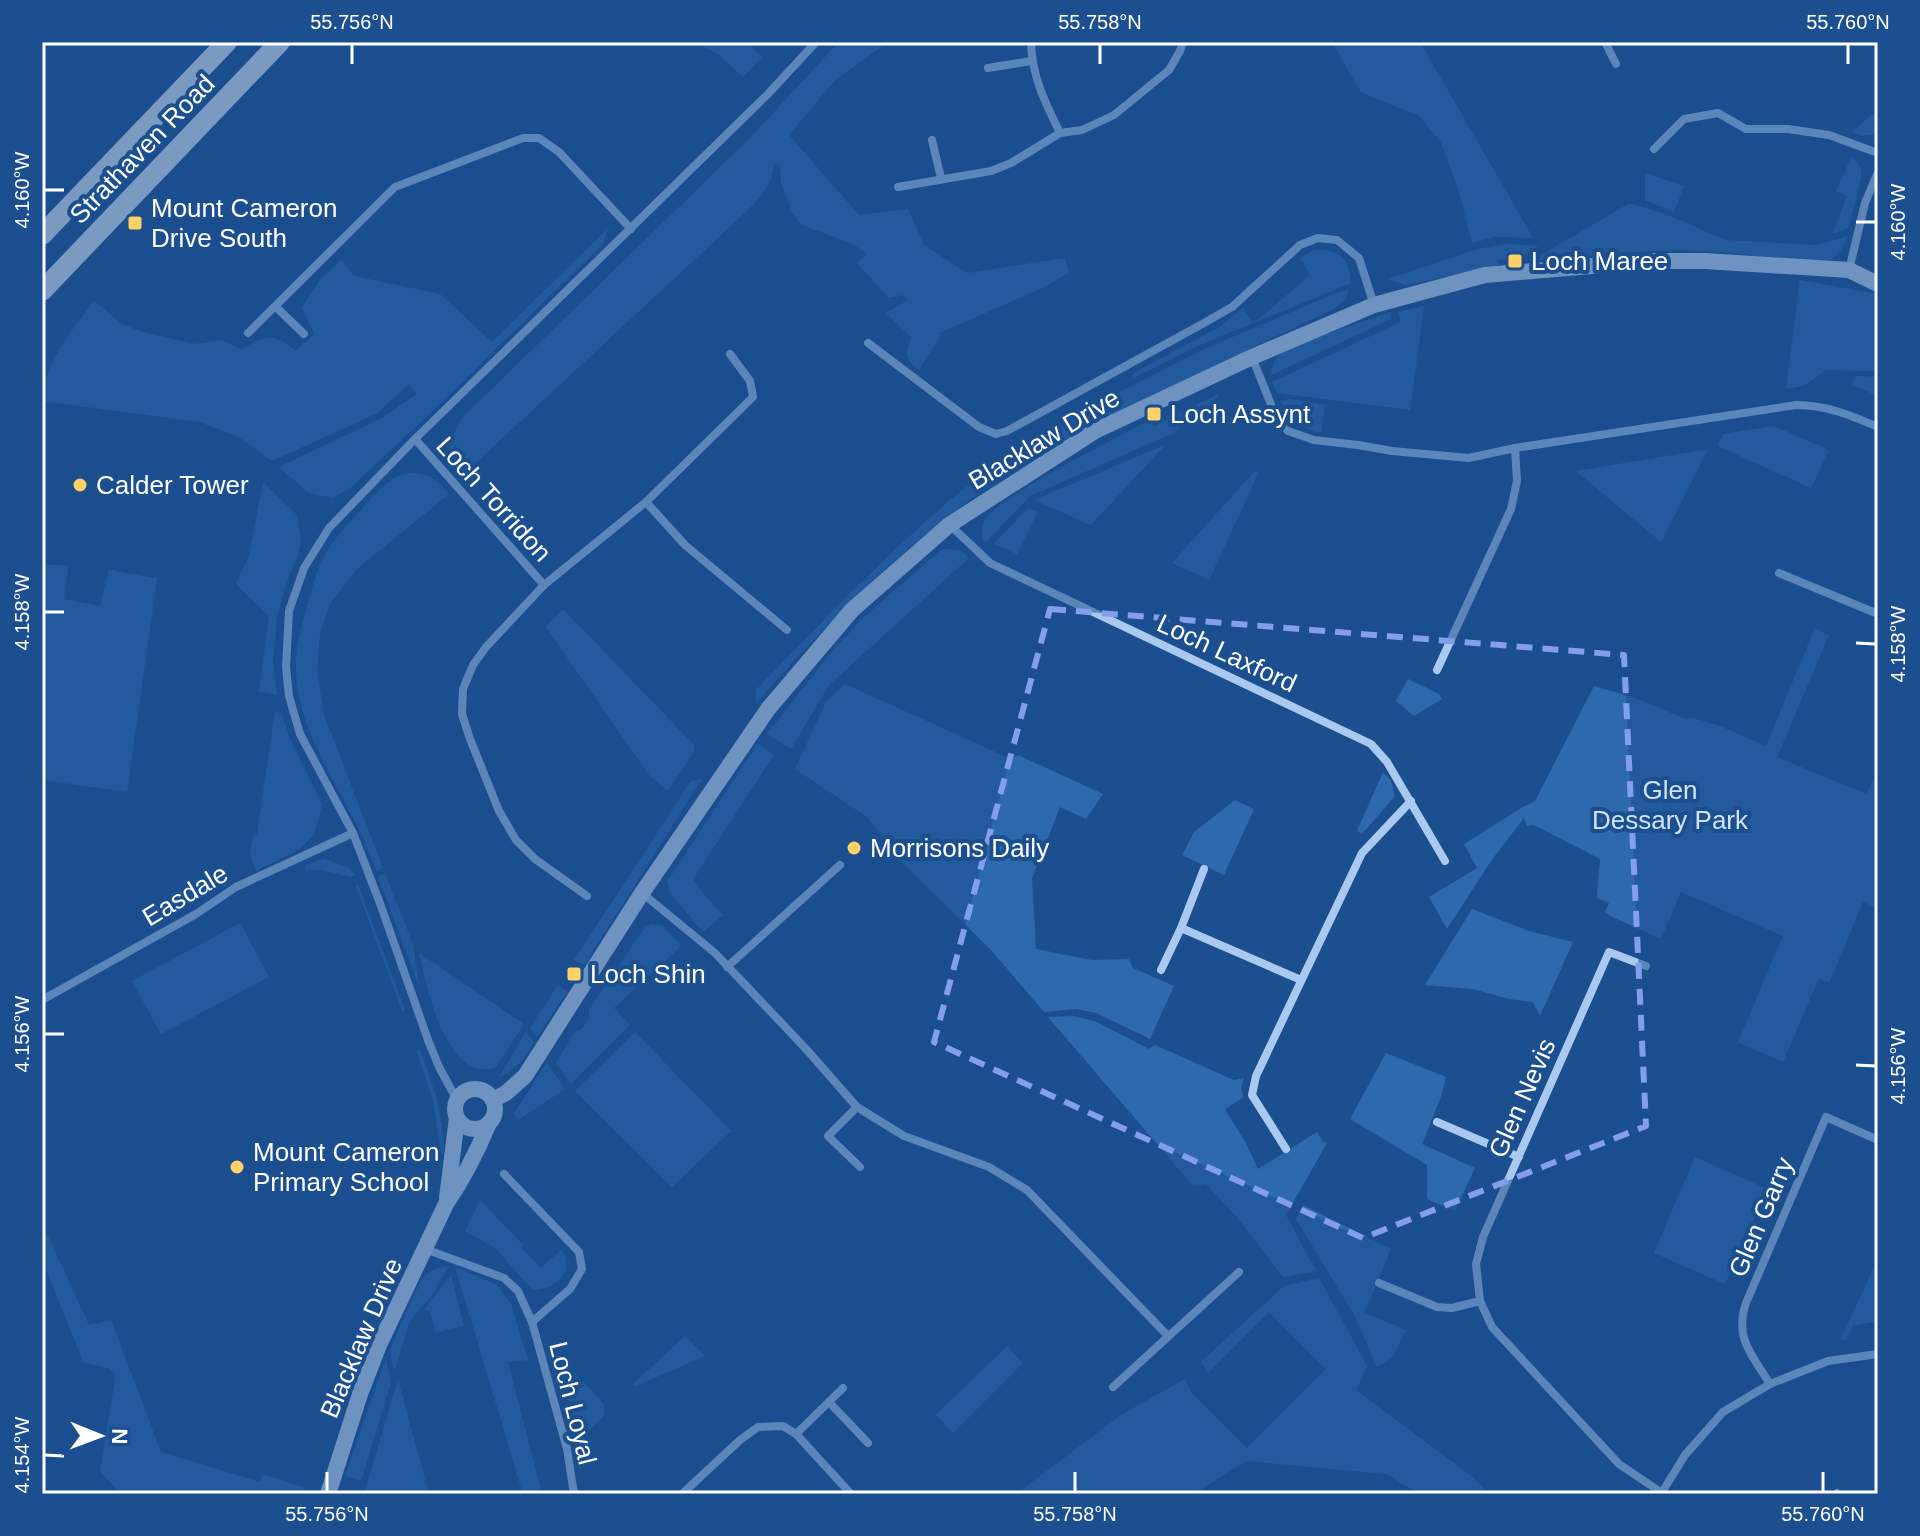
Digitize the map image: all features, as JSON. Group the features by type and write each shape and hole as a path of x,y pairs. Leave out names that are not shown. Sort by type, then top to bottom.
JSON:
{"main road":[{"name":"Strathaven Road","path":"42,235 227,42"},
{"name":"Strathaven Road","path":"42,291 280,42"}],"street":[{"path":"457,1100 428,1040 353,833 300,734 289,696 286,667 289,611 304,568 329,528 415,439 768,94 816,42"},
{"path":"1031,42 1031,61 1060,133"},
{"path":"898,187 991,171 1011,163 1060,133 1082,130 1114,115 1169,70 1183,42"},
{"path":"1605,42 1616,64"},
{"path":"988,68 1031,61"},
{"path":"1654,149 1684,119 1718,113 1746,129 1788,129 1829,135 1878,153"},
{"path":"248,333 395,187 523,138 539,138 559,152 631,229"},
{"path":"932,140 941,178"},
{"path":"1849,270 1865,203 1878,172"},
{"path":"868,343 979,427 996,434 1007,431 1232,307 1300,245 1318,238 1337,240 1359,258 1374,305"},
{"name":"Blacklaw Drive","path":"493,1100 525,1076 642,893 768,709 852,610 949,525 1095,431 1252,357 1374,305 1485,275 1650,261 1705,261 1849,270 1878,284"},
{"path":"276,307 304,334"},
{"name":"Loch Torridon","path":"587,896 535,859 516,840 499,811 470,739 462,714 463,689 473,665 486,647 544,585 646,502 753,397 750,381 730,354"},
{"path":"1252,357 1272,407 1288,431 1314,440 1392,451 1469,458 1515,448 1796,405 1838,410 1878,427"},
{"name":"Loch Torridon","path":"415,439 544,585"},
{"path":"1437,670 1511,509 1517,481 1515,448"},
{"path":"646,502 685,545 787,630"},
{"name":"Loch Laxford","path":"949,525 990,563 1371,744 1387,762 1445,861"},
{"path":"1779,573 1878,614"},
{"path":"1286,1149 1252,1095 1256,1076 1362,853 1411,801"},
{"name":"Easdale","path":"42,1000 196,914 236,887 353,833"},
{"path":"727,967 840,865"},
{"path":"1161,970 1204,869"},
{"path":"642,893 715,953 857,1107 904,1136 989,1167 1027,1190 1168,1336"},
{"path":"1181,928 1301,980"},
{"name":"Glen Nevis","path":"1646,966 1609,952 1483,1237 1476,1264 1480,1301 1492,1327 1619,1464 1662,1493"},
{"path":"475,1090 488,1094 493,1100 495,1112 489,1123 472,1129 457,1118 457,1100 462,1094 475,1090"},
{"path":"857,1107 828,1136 860,1167"},
{"name":"Glen Garry","path":"1770,1384 1746,1345 1740,1319 1826,1117 1878,1140"},
{"name":"Blacklaw Drive","path":"446,1204 457,1118"},
{"path":"1437,1122 1519,1157"},
{"name":"Blacklaw Drive","path":"328,1494 379,1345 446,1204 475,1155 489,1123"},
{"name":"Loch Loyal","path":"504,1174 579,1252 582,1269 570,1289 532,1322"},
{"name":"Loch Loyal","path":"424,1249 504,1278 518,1291 532,1322 567,1449 574,1494"},
{"path":"1113,1387 1239,1272"},
{"path":"1379,1283 1437,1307 1452,1308 1480,1301"},
{"path":"1662,1493 1685,1455 1723,1412 1770,1384 1828,1361 1878,1354"},
{"path":"796,1434 843,1388"},
{"path":"829,1402 868,1443"},
{"path":"682,1494 758,1427 783,1426 796,1434 851,1494"}],"highlighted area":[{"path":"1050,609 1624,655 1646,1126 1363,1238 934,1042"}],"green space":[{"path":"694,42 746,42 762,57 743,77 718,54"},
{"path":"839,42 888,42 835,80 789,135 859,215 908,209 924,245 967,273 1065,258 1069,273 940,333 919,370 907,355 911,337 886,313 908,300 903,295 889,298 857,263 867,254 853,244 802,225 792,213 781,183 780,165 774,163 769,183 749,209 466,472 458,465 449,448 461,419 748,140"},
{"path":"1332,42 1420,42 1533,238 1494,237 1472,243 1459,192 1441,142 1419,116 1361,92"},
{"path":"1878,109 1878,134 1862,136 1852,132"},
{"path":"1852,156 1861,168 1861,177 1849,228 1833,234 1847,196 1836,191"},
{"path":"1645,173 1684,186 1674,212 1645,200"},
{"path":"1628,204 1668,215 1725,240 1817,245 1848,236 1836,255 1823,262 1683,250 1531,261"},
{"path":"608,228 603,244 424,419 349,489 333,498 309,493 279,467 382,418 417,394 409,384 376,414 272,461 237,436 199,422 42,401 43,388 53,361 94,301 122,324 142,332 195,344 222,340 241,349 264,339 275,338 296,351 314,334 302,307 320,280 341,260 354,276 440,294 492,342"},
{"path":"1508,244 1538,246 1524,255 1498,260 1499,266 1406,285 1388,279 1478,249"},
{"path":"1314,250 1330,251 1341,257 1348,267 1351,283 1195,347 1134,378 1133,373 1220,327 1243,308 1252,322 1259,319 1310,275 1300,258"},
{"path":"1800,280 1878,294 1878,371 1826,370 1803,386 1786,389"},
{"path":"1349,289 1345,299 1334,309 1085,431 1017,468 974,497 926,533 875,579 756,703 756,690 845,598 951,499 997,464 1108,398 1207,348"},
{"path":"1424,306 1410,410 1278,393 1272,382 1401,322 1398,312"},
{"path":"1389,313 1391,319 1271,375 1277,357 1284,352"},
{"path":"1856,376 1878,377 1878,396 1852,385"},
{"path":"1220,393 1204,413 1190,417 1174,433 1030,496 986,542 983,541 984,522 1010,498 1150,420 1154,426"},
{"path":"1291,399 1325,405 1321,433 1297,422 1288,413 1280,401"},
{"path":"1774,426 1829,450 1811,488 1718,446 1723,434"},
{"path":"1165,445 1091,525 1034,500"},
{"path":"1708,449 1661,542 1576,471"},
{"path":"1255,471 1259,472 1209,580 1172,563"},
{"path":"412,473 433,479 449,494 358,568 330,603 320,633 317,672 324,715 383,868 376,871 305,717 298,690 296,654 314,582 327,551 341,531 381,489 394,478"},
{"path":"263,482 297,515 301,541 277,617 273,661 277,695 259,692 269,616 236,584 249,555"},
{"path":"1025,511 1038,511 1017,554 994,544"},
{"path":"942,549 960,550 969,558 829,685 791,749 767,734 833,650 864,617"},
{"path":"42,564 68,566 64,599 100,606 109,569 157,578 127,792 42,780"},
{"path":"563,609 694,745 695,750 668,791 649,775 546,627"},
{"name":"Glen Dessary Park","path":"1815,628 1829,635 1777,757 1866,794 1878,769 1878,908 1863,902 1829,983 1819,978 1783,1062 1738,1042 1783,936 1681,892 1661,939 1610,916 1605,912 1609,903 1597,898 1600,859 1534,825 1527,826 1524,818 1491,861 1447,929 1429,897 1477,868 1464,844 1535,801 1594,686 1638,699 1685,719 1693,718 1720,726 1766,746"},
{"path":"1408,679 1439,694 1442,699 1414,716 1396,701"},
{"path":"845,684 1011,759 1018,755 1103,794 1086,819 1060,807 1032,879 1036,949 1092,960 1129,959 1133,968 1174,986 1150,1039 1096,1013 1076,1009 1044,1012 991,950 900,860 867,817 795,769 826,702"},
{"path":"275,712 281,713 290,739 322,804 313,835 300,849 256,871 250,854 253,836 257,834"},
{"path":"758,743 774,755 693,879 723,915 703,932 671,894 667,882"},
{"path":"1383,772 1391,781 1395,796 1362,834 1357,831"},
{"path":"702,779 584,965 574,960 691,781"},
{"path":"1235,800 1254,809 1224,875 1182,855 1194,832"},
{"path":"324,859 348,867 355,875 306,870 305,865"},
{"path":"385,874 413,944 419,987 378,876"},
{"path":"358,885 405,1010 402,1011"},
{"path":"1472,909 1529,931 1573,942 1540,1016 1533,1002 1473,989 1425,985"},
{"path":"240,923 269,977 161,1034 132,981"},
{"path":"652,924 663,926 681,946 614,1008 630,1025 570,1084 556,1063 575,1031 582,1029 589,1018 589,1010 645,927"},
{"path":"419,953 524,1024 495,1068 478,1068 463,1061 451,1046 433,1008"},
{"path":"558,985 567,992 537,1037 530,1028"},
{"path":"1073,1016 1095,1021 1149,1049 1155,1045 1234,1080 1244,1078 1241,1089 1244,1097 1225,1109 1258,1169 1317,1132 1327,1143 1286,1215 1318,1271 1283,1277 1236,1216 1206,1184 1193,1186 1048,1017"},
{"path":"526,1032 534,1042 527,1054 520,1063 499,1077"},
{"path":"635,1032 731,1131 672,1187 575,1091"},
{"path":"420,1050 440,1113 444,1139 444,1153 441,1154 433,1100 417,1052"},
{"path":"1386,1053 1446,1077 1422,1144 1475,1168 1455,1211 1427,1199 1427,1165 1350,1119"},
{"path":"547,1063 565,1089 518,1120 514,1113"},
{"path":"1695,1157 1767,1189 1725,1284 1654,1253"},
{"path":"480,1200 541,1268 561,1250 567,1269 557,1282 533,1290 495,1248 465,1231"},
{"path":"1303,1205 1391,1249 1364,1313 1406,1330 1392,1357 1377,1367 1355,1316 1296,1219"},
{"path":"42,1223 89,1325 111,1320 161,1452 260,1482 263,1474 305,1488 304,1494 121,1494 100,1471 116,1374 108,1368 84,1363 42,1260"},
{"path":"449,1266 432,1295 409,1323 395,1369 390,1349 420,1282 433,1270"},
{"path":"455,1267 497,1285 511,1304 528,1360 508,1362 542,1494 523,1494"},
{"path":"1874,1267 1878,1268 1878,1321 1853,1326 1845,1340 1841,1339"},
{"path":"451,1275 464,1326 436,1332 430,1311 424,1310"},
{"path":"1319,1278 1367,1366 1356,1390 1470,1475 1490,1494 1419,1494 1386,1474 1246,1461 1194,1494 1016,1494 1121,1415 1185,1379 1190,1391 1247,1448 1326,1369 1269,1312 1208,1373 1201,1362 1284,1286"},
{"path":"685,1336 705,1356 634,1387 633,1384"},
{"path":"1007,1346 1023,1363 953,1433 936,1415"},
{"path":"557,1354 604,1404 604,1415 579,1442"},
{"path":"386,1358 391,1382 361,1481 345,1476"},
{"path":"398,1380 429,1494 364,1494"}],"place":[{"name":"Mount Cameron Drive South","path":"135,223"},
{"name":"Loch Maree","path":"1515,261"},
{"name":"Loch Assynt","path":"1154,414"},
{"name":"Calder Tower","path":"80,485"},
{"name":"Morrisons Daily","path":"854,848"},
{"name":"Loch Shin","path":"574,974"},
{"name":"Mount Cameron Primary School","path":"237,1167"}]}
